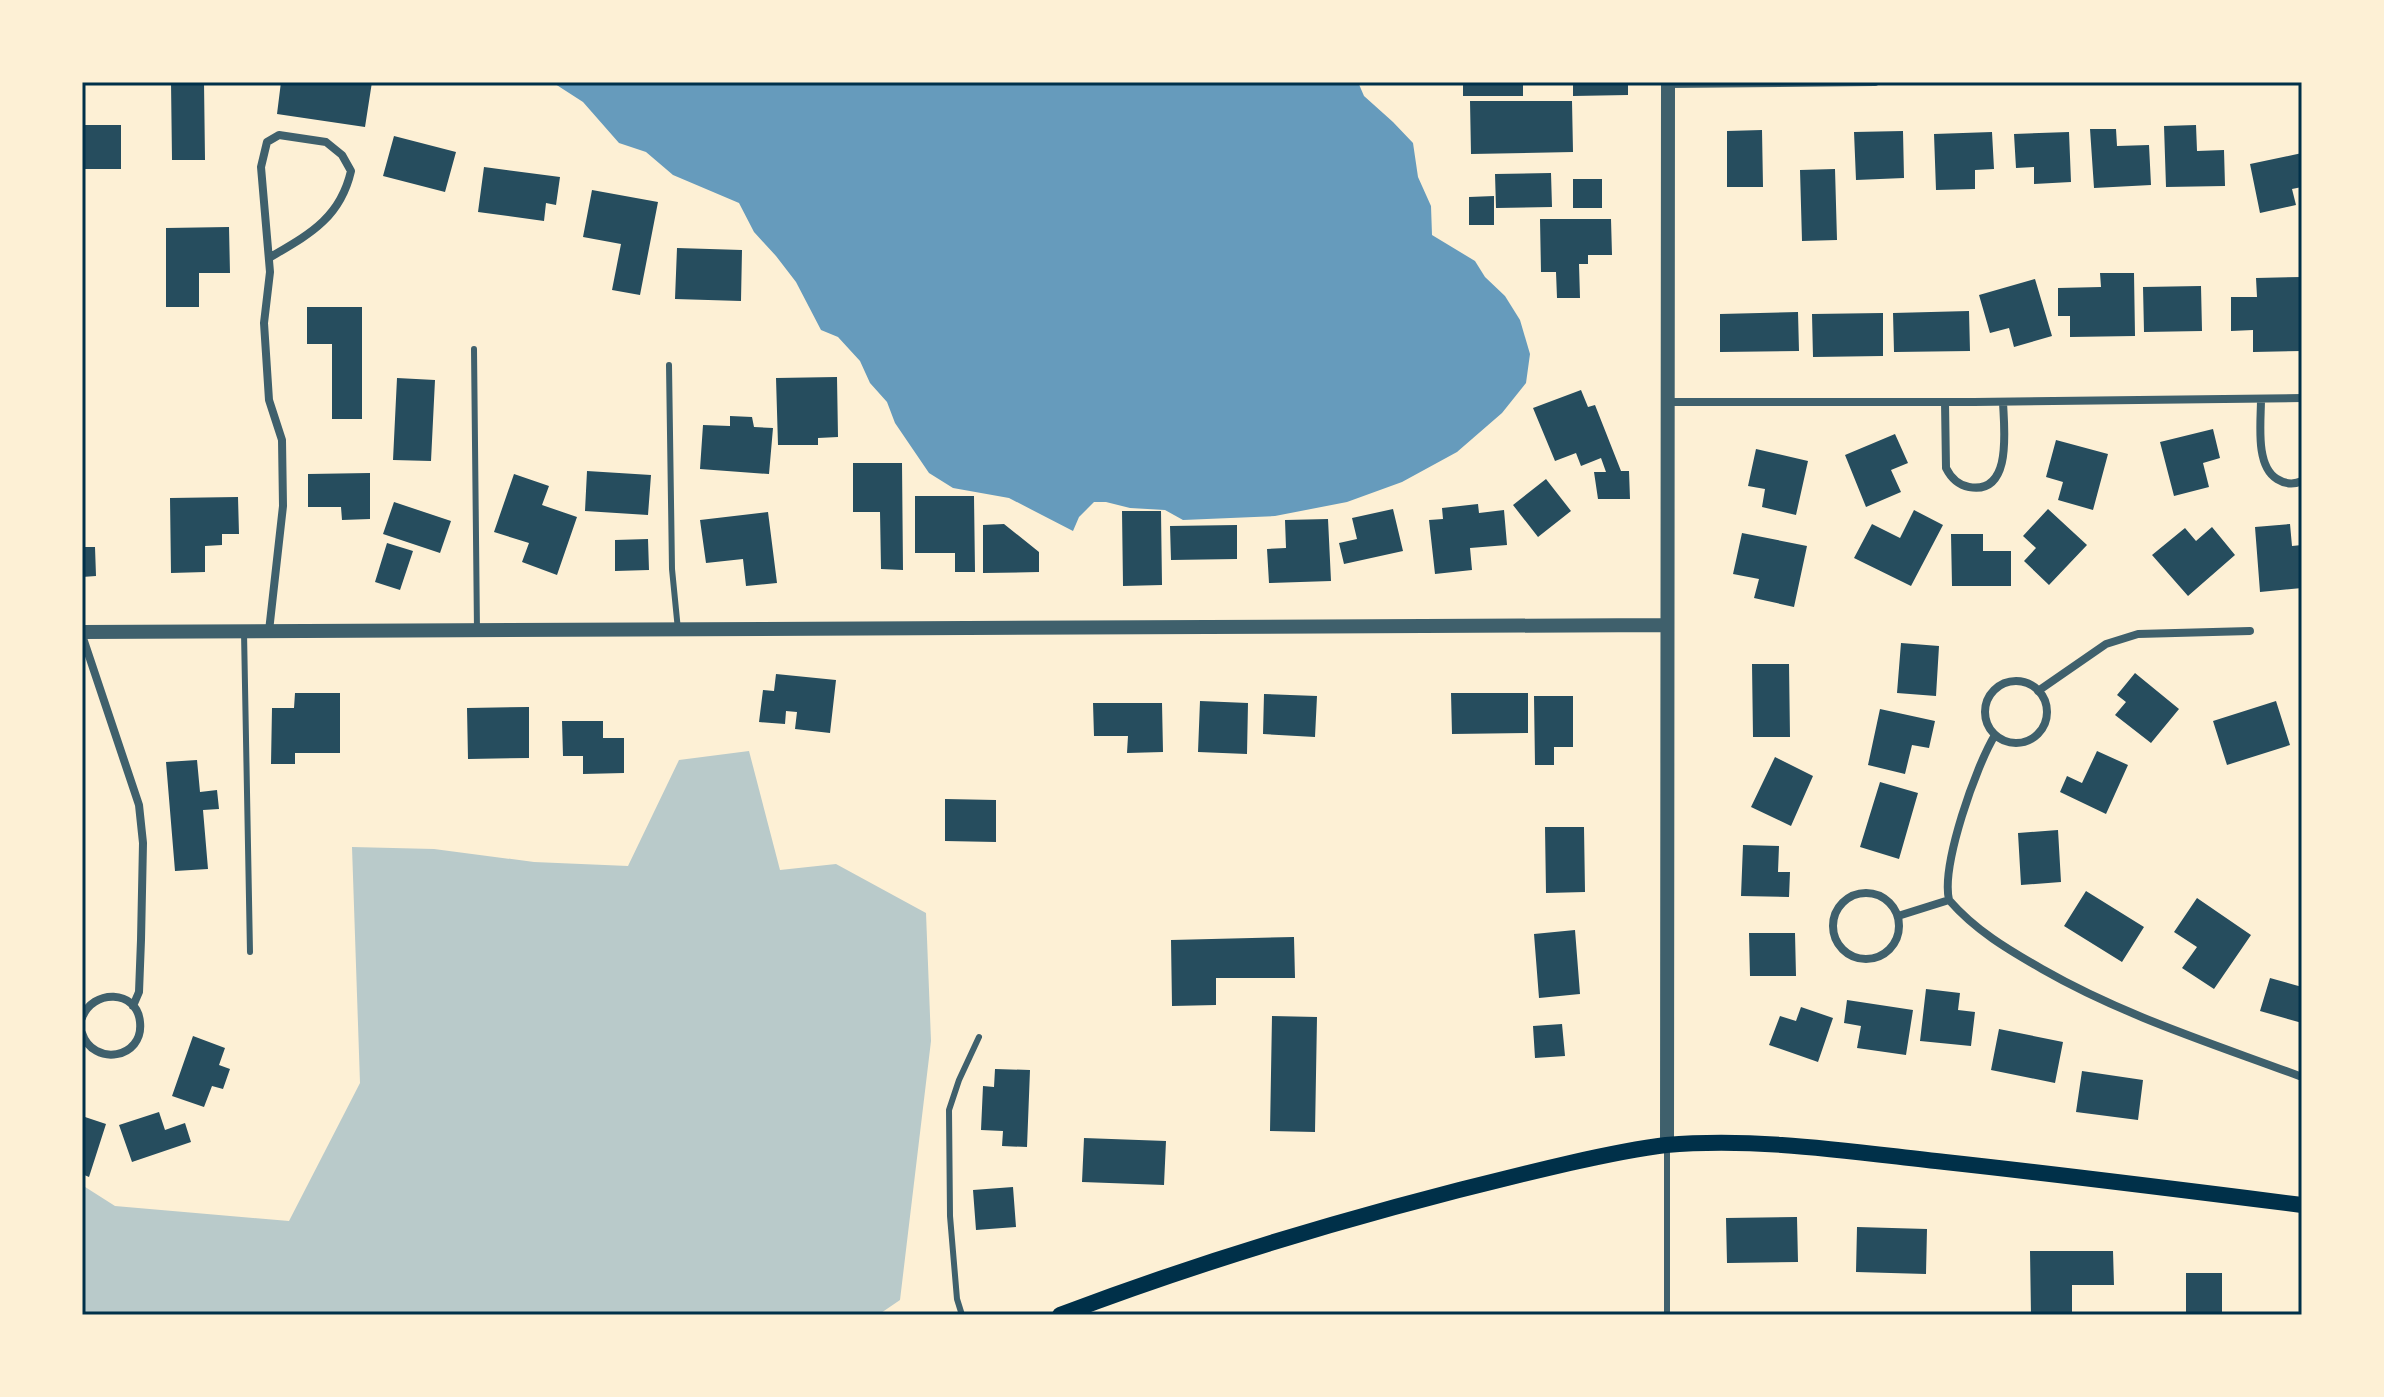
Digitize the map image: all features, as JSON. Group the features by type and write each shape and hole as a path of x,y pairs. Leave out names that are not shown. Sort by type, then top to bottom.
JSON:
{"main road":[{"path":"1060,1315 1148,1281 1332,1223 1544,1169 1667,1145 1797,1145 2302,1205"}],"street":[{"path":"1667,1145 1668,83 1875,82"},
{"path":"269,258 311,234 333,212 347,188 351,171 342,155 326,142 279,135 267,142 261,167 270,272 264,323 269,400 282,440 283,506 269,632"},
{"path":"1668,402 2302,398"},
{"path":"2261,399 2262,463 2270,475 2283,483 2302,481"},
{"path":"1945,402 1946,468 1950,477 1967,487 1979,487 1996,477 2004,462 2003,402"},
{"path":"133,1006 139,992 141,940 143,843 139,805 82,634 1666,625"},
{"path":"2038,691 2106,644 2138,634 2250,631"},
{"path":"2017,681 2027,683 2038,691 2046,705 2047,715 2039,733 2032,739 2013,743 1995,735 1988,727 1986,706 1996,688 2017,681"},
{"path":"1995,735 1978,769 1950,861 1947,877 1949,900 1990,939 2082,992 2302,1077"},
{"path":"1862,892 1884,898 1898,916 1897,937 1892,947 1874,959 1864,960 1844,952 1833,933 1835,911 1842,902 1862,892"},
{"path":"1898,916 1949,900"},
{"path":"82,1018 90,1004 107,996 126,999 133,1006 141,1024 135,1044 118,1055 98,1053 90,1047 82,1033"}],"lane":[{"path":"474,349 477,631"},
{"path":"669,365 672,569 678,630"},
{"path":"244,632 250,952"},
{"path":"962,1315 957,1299 950,1216 949,1110 979,1037"},
{"path":"1667,1145 1667,1315"}],"shaded area":[{"path":"749,751 780,870 836,864 926,913 931,1041 900,1300 878,1315 82,1313 82,1185 115,1206 289,1221 360,1083 352,847 434,849 534,862 628,866 679,760"}],"water":[{"path":"552,82 1358,82 1364,96 1413,143 1418,177 1431,206 1432,235 1475,261 1485,277 1505,296 1520,320 1530,354 1526,383 1502,413 1457,452 1402,482 1347,502 1275,516 1183,520 1165,510 1094,502 1079,517 1073,531 1009,498 953,488 929,473 895,423 887,402 870,383 860,361 838,337 821,330 796,282 754,232 739,203 673,175 646,152 619,143 583,102"}],"building":[{"path":"171,82 204,82 205,160 172,160"},
{"path":"281,82 372,82 365,127 277,114"},
{"path":"1463,82 1523,82 1523,96 1463,96"},
{"path":"1573,82 1628,82 1628,95 1573,96"},
{"path":"1470,101 1572,101 1573,152 1471,154"},
{"path":"82,125 121,125 121,169 82,169"},
{"path":"2196,125 2197,151 2224,150 2225,186 2166,187 2164,126"},
{"path":"2090,129 2116,129 2117,146 2149,145 2151,185 2094,188"},
{"path":"1762,130 1763,187 1727,187 1727,131"},
{"path":"1903,131 1904,178 1856,180 1854,132"},
{"path":"1992,132 1994,169 1975,170 1975,189 1936,190 1934,134"},
{"path":"2069,132 2071,182 2034,184 2034,167 2016,168 2014,134"},
{"path":"394,136 456,152 445,192 383,176"},
{"path":"2302,153 2302,187 2292,189 2296,205 2260,213 2250,164"},
{"path":"484,167 560,177 556,205 546,203 544,221 478,212"},
{"path":"1835,169 1837,240 1802,241 1800,170"},
{"path":"1551,173 1552,207 1496,208 1495,174"},
{"path":"1573,179 1602,179 1602,208 1573,208"},
{"path":"592,190 658,202 640,295 612,290 621,244 583,237"},
{"path":"1494,196 1494,225 1469,225 1469,197"},
{"path":"1540,219 1611,219 1612,255 1588,255 1588,264 1579,264 1580,298 1557,298 1556,272 1541,272"},
{"path":"229,227 230,273 199,273 199,307 166,307 166,228"},
{"path":"677,248 742,250 741,301 675,299"},
{"path":"2100,273 2134,273 2135,336 2070,337 2070,316 2058,316 2058,288 2101,287"},
{"path":"2302,277 2302,351 2253,352 2253,330 2231,331 2231,297 2257,297 2256,278"},
{"path":"2035,279 2052,336 2014,347 2009,328 1990,333 1979,295"},
{"path":"2201,286 2202,331 2144,332 2143,287"},
{"path":"307,307 362,307 362,419 332,419 332,344 307,344"},
{"path":"1969,311 1970,351 1894,352 1893,313"},
{"path":"1798,312 1799,351 1720,352 1720,314"},
{"path":"1883,313 1883,356 1813,357 1812,314"},
{"path":"837,377 838,437 818,438 818,445 778,445 776,378"},
{"path":"397,378 435,380 431,461 393,460"},
{"path":"1581,390 1588,407 1595,405 1621,471 1629,471 1630,499 1598,499 1594,472 1606,472 1601,458 1581,466 1576,453 1555,461 1533,408"},
{"path":"730,416 752,417 754,427 773,428 769,474 700,469 703,425 730,426"},
{"path":"2213,429 2220,458 2203,463 2209,487 2174,496 2160,442"},
{"path":"1895,434 1908,463 1891,470 1901,492 1866,507 1845,455"},
{"path":"2056,440 2108,454 2093,510 2058,500 2063,482 2046,477"},
{"path":"1756,449 1808,461 1796,515 1762,507 1765,489 1748,486"},
{"path":"853,463 902,463 903,570 881,569 880,512 853,512"},
{"path":"587,471 651,475 648,515 585,511"},
{"path":"370,473 370,519 342,520 341,507 308,507 308,474"},
{"path":"514,474 549,486 542,505 577,517 557,575 522,562 529,543 494,532"},
{"path":"1546,479 1571,511 1538,537 1513,505"},
{"path":"915,496 974,496 975,572 955,572 955,553 915,553"},
{"path":"238,497 239,534 222,534 222,545 205,546 205,572 171,573 170,498"},
{"path":"394,502 451,521 440,553 383,534"},
{"path":"1478,504 1479,513 1504,510 1507,545 1470,548 1472,570 1435,574 1429,520 1443,519 1442,508"},
{"path":"1393,509 1403,551 1344,564 1339,543 1357,539 1352,518"},
{"path":"2048,509 2087,545 2049,585 2024,561 2036,548 2023,536"},
{"path":"1914,510 1943,525 1911,586 1854,558 1872,524 1900,538"},
{"path":"1122,511 1161,511 1162,585 1123,586"},
{"path":"768,512 777,583 746,586 743,559 706,563 700,520"},
{"path":"1328,519 1331,581 1269,583 1267,549 1286,548 1285,520"},
{"path":"1004,524 1039,552 1039,572 983,573 983,525"},
{"path":"2290,524 2292,546 2302,545 2302,588 2260,592 2255,527"},
{"path":"1237,525 1237,559 1171,560 1170,526"},
{"path":"2212,527 2235,555 2188,596 2152,555 2185,528 2196,541"},
{"path":"1742,533 1807,546 1794,607 1754,598 1759,579 1733,574"},
{"path":"1951,534 1983,534 1983,551 2011,551 2011,586 1952,586"},
{"path":"648,539 649,570 615,571 615,540"},
{"path":"387,543 413,551 400,590 375,582"},
{"path":"82,547 95,547 96,576 82,577"},
{"path":"1901,643 1939,646 1936,696 1897,693"},
{"path":"1752,664 1789,664 1790,737 1753,737"},
{"path":"2135,673 2179,709 2151,743 2115,715 2126,702 2117,695"},
{"path":"776,674 836,680 830,733 795,729 797,712 786,711 785,724 759,722 763,690 774,691"},
{"path":"295,693 340,693 340,753 295,753 295,764 271,764 272,708 294,708"},
{"path":"1451,693 1528,693 1528,733 1452,734"},
{"path":"1264,694 1317,696 1315,737 1263,734"},
{"path":"1534,696 1573,696 1573,747 1554,747 1554,765 1535,765"},
{"path":"1200,701 1248,703 1247,754 1198,752"},
{"path":"2276,701 2290,745 2227,765 2213,721"},
{"path":"1093,703 1162,703 1163,752 1127,753 1128,736 1094,736"},
{"path":"529,707 529,758 468,759 467,708"},
{"path":"1880,709 1935,721 1929,748 1912,745 1905,774 1868,765"},
{"path":"562,721 603,721 603,738 624,738 624,773 583,774 583,756 563,756"},
{"path":"2097,751 2128,765 2106,814 2060,792 2067,776 2082,783"},
{"path":"1775,757 1813,776 1791,826 1751,807"},
{"path":"197,760 200,792 217,790 219,809 203,810 208,869 175,871 166,762"},
{"path":"1880,782 1918,793 1899,859 1860,847"},
{"path":"945,799 996,800 996,842 945,841"},
{"path":"1545,827 1584,827 1585,892 1546,893"},
{"path":"2058,830 2061,882 2021,885 2018,833"},
{"path":"1743,845 1779,846 1778,872 1790,872 1789,897 1741,896"},
{"path":"2086,891 2144,927 2122,962 2064,926"},
{"path":"2197,898 2251,935 2214,989 2182,968 2197,947 2174,932"},
{"path":"1575,930 1580,994 1539,998 1534,934"},
{"path":"1749,933 1795,933 1796,976 1750,976"},
{"path":"1294,937 1295,978 1216,978 1216,1005 1172,1006 1171,940"},
{"path":"2270,978 2302,987 2302,1023 2260,1011"},
{"path":"1926,989 1960,993 1958,1010 1975,1012 1971,1046 1920,1041"},
{"path":"1847,1000 1913,1010 1906,1055 1857,1048 1861,1026 1844,1023"},
{"path":"1801,1007 1833,1018 1818,1062 1769,1045 1780,1016 1796,1021"},
{"path":"1272,1016 1317,1017 1315,1132 1270,1131"},
{"path":"1562,1024 1565,1056 1535,1058 1533,1026"},
{"path":"1999,1029 2063,1042 2055,1083 1991,1070"},
{"path":"193,1036 225,1048 219,1065 230,1069 223,1089 212,1086 204,1107 172,1096"},
{"path":"995,1069 1030,1070 1027,1147 1002,1146 1003,1131 981,1130 983,1086 994,1087"},
{"path":"2082,1071 2143,1080 2138,1120 2076,1112"},
{"path":"159,1112 165,1130 185,1123 191,1142 132,1162 119,1125"},
{"path":"82,1116 106,1124 89,1177 82,1174"},
{"path":"1084,1138 1166,1141 1164,1185 1082,1182"},
{"path":"1013,1187 1016,1227 976,1230 973,1190"},
{"path":"1797,1217 1798,1262 1727,1263 1726,1218"},
{"path":"1857,1227 1927,1229 1926,1274 1856,1272"},
{"path":"2030,1251 2113,1251 2114,1285 2072,1285 2072,1315 2031,1315"},
{"path":"2186,1273 2222,1273 2222,1315 2186,1315"}]}
